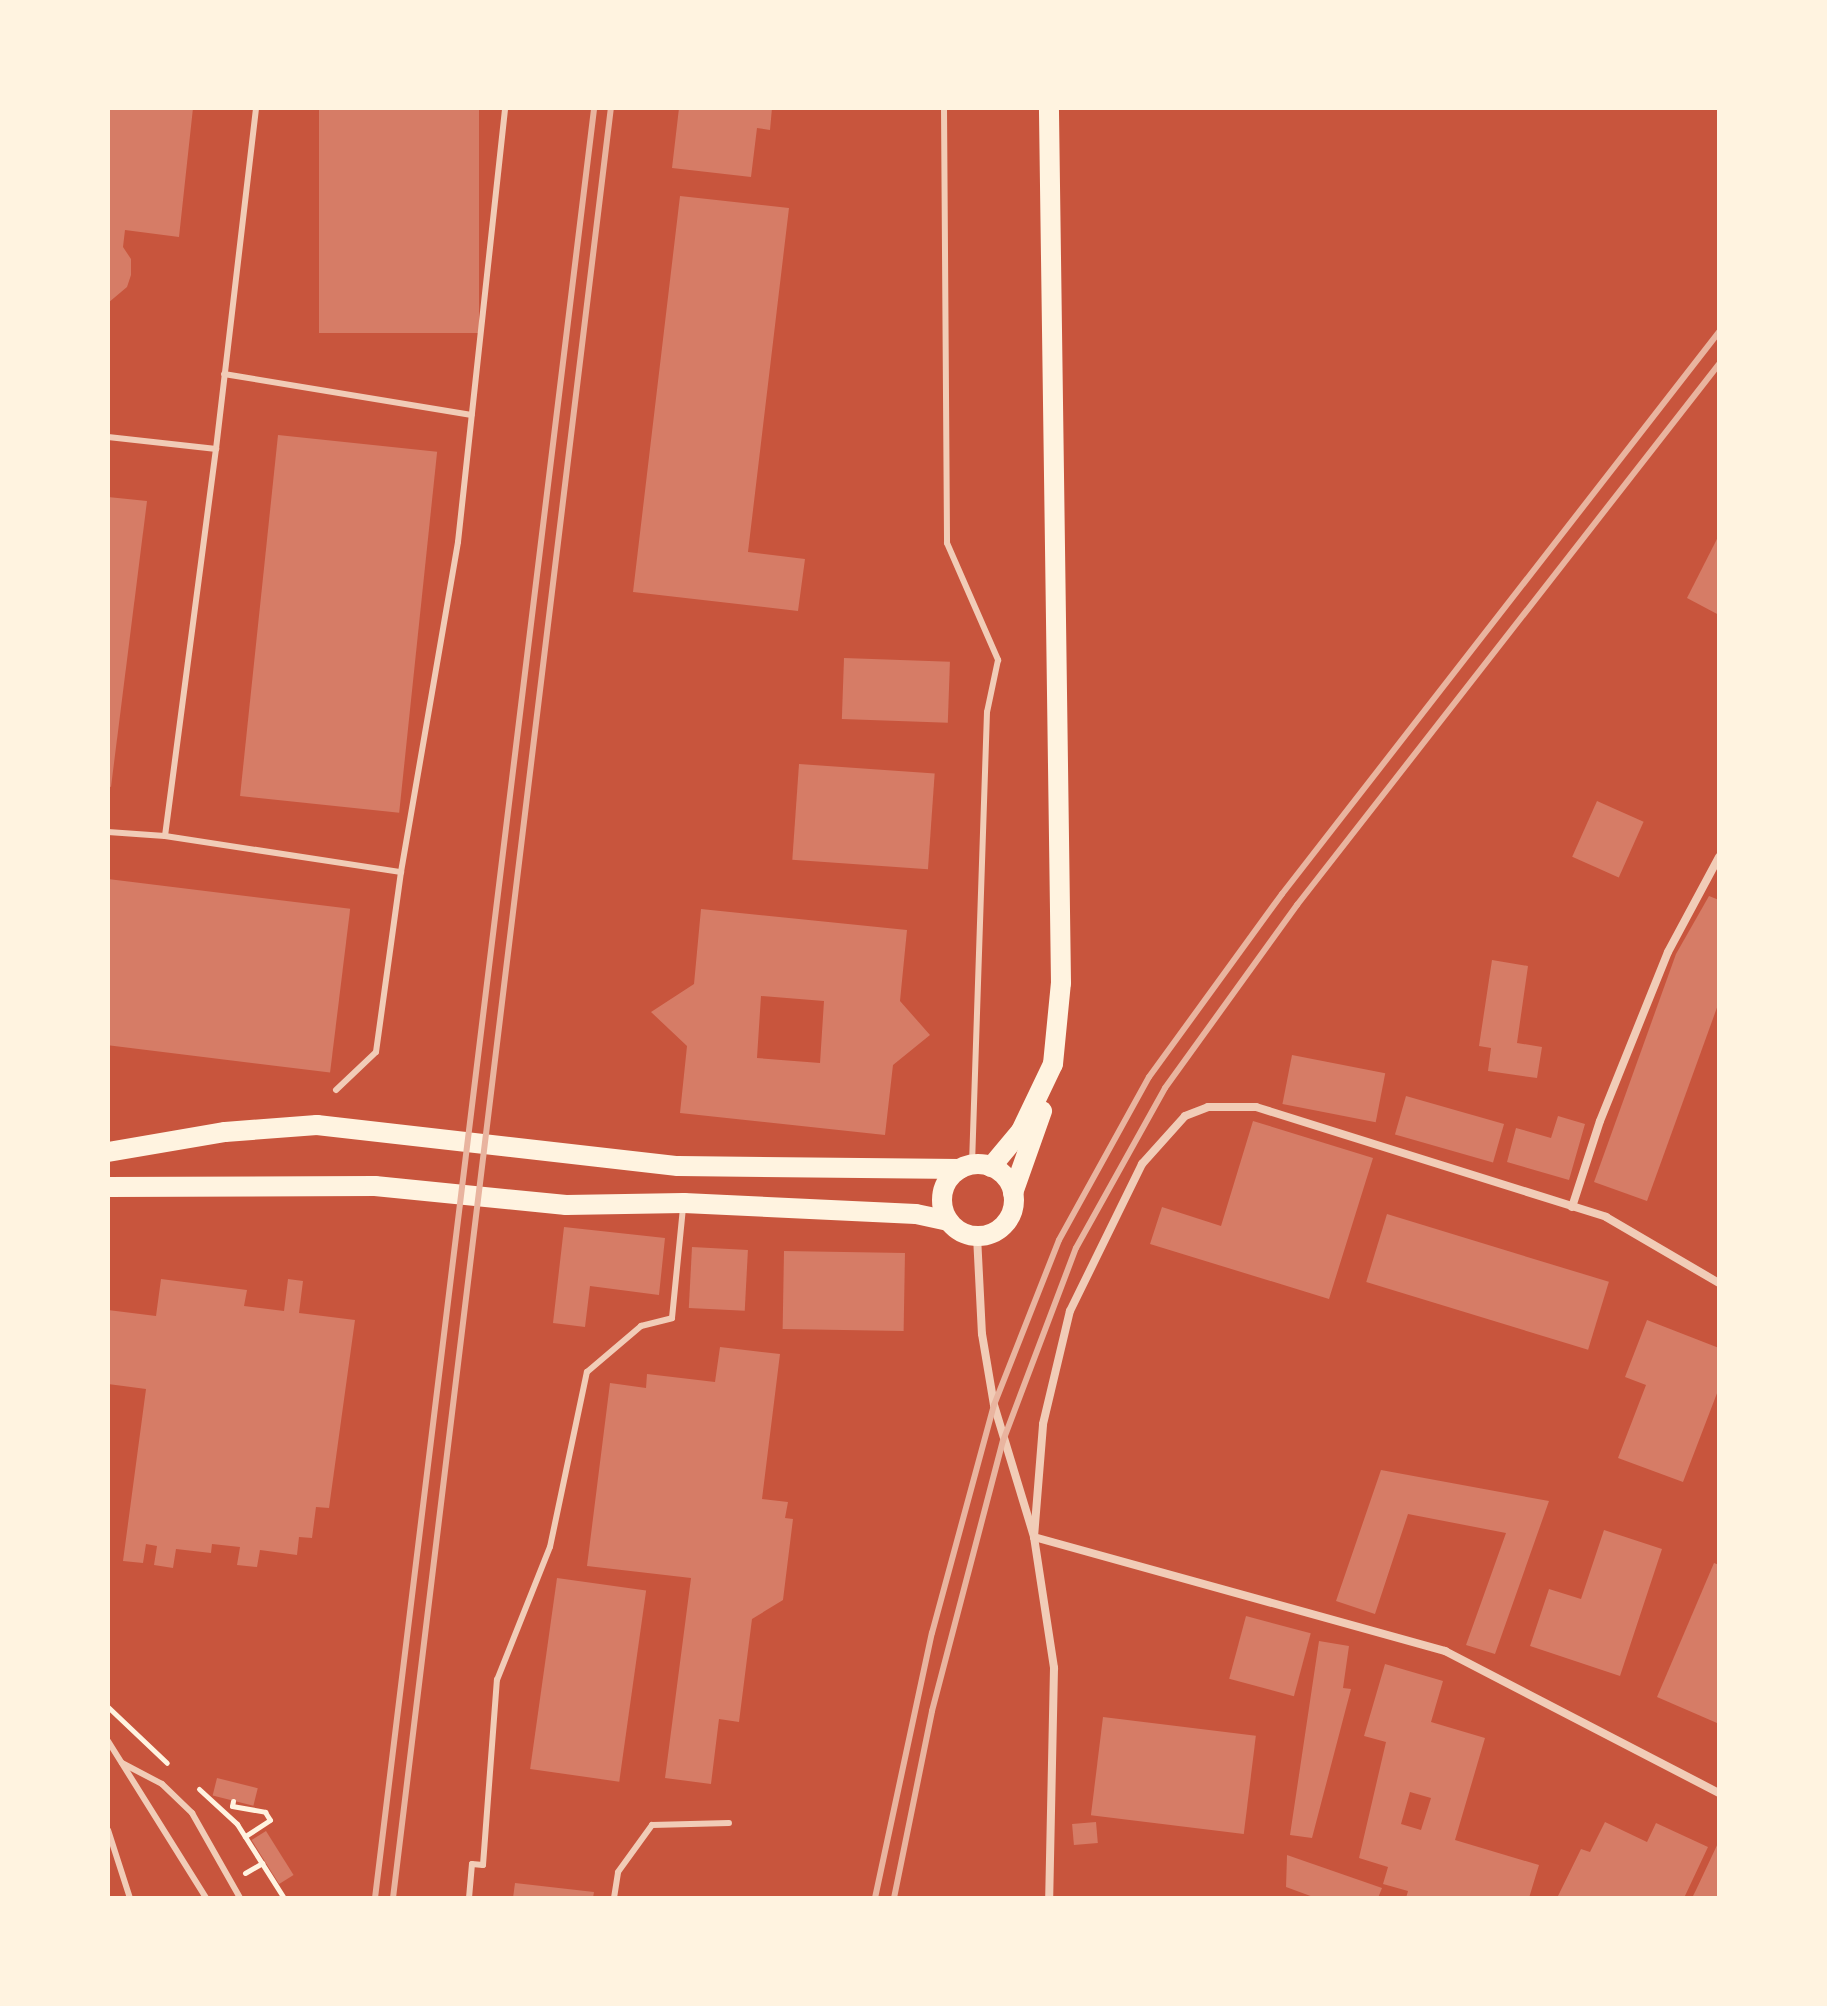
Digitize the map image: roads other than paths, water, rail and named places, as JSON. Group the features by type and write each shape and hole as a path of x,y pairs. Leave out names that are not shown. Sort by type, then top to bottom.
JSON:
{"main road":[{"path":"108,1187 375,1186 566,1205 684,1203 916,1214 948,1221 963,1233 977,1236 1000,1229 1008,1220 1013,1193 1028,1158 1053,1064 1061,983 1049,108"},
{"path":"948,1221 942,1194 1021,1131 1053,1064"},
{"path":"108,1152 286,1127 386,1131 678,1166 975,1167 1002,1173 1013,1193"}],"street":[{"path":"1572,1207 1600,1121 1668,952 1719,857"},
{"path":"1034,1537 1043,1424 1070,1311 1142,1164 1185,1116 1208,1107 1256,1107 1606,1217 1719,1283"},
{"path":"977,1236 982,1334 994,1405 1034,1537 1054,1668 1049,1898"},
{"path":"1034,1537 1445,1651 1719,1793"}],"lane":[{"path":"165,836 216,449 256,108"},
{"path":"336,1090 376,1052 401,872 458,542 505,108"},
{"path":"944,108 947,543 998,660 987,712 975,1167"},
{"path":"224,374 472,415"},
{"path":"108,437 216,449"},
{"path":"108,832 165,836 401,872"},
{"path":"469,1898 472,1864 483,1865 497,1680 550,1547 587,1372 641,1326 672,1318 684,1203"},
{"path":"108,1741 206,1898"},
{"path":"122,1762 162,1784 192,1813 240,1898"},
{"path":"614,1898 618,1872 652,1825 729,1823"},
{"path":"108,1830 130,1898"}],"railway":[{"path":"375,1898 594,108"},
{"path":"393,1898 611,108"},
{"path":"875,1898 932,1633 994,1405 1059,1240 1149,1077 1282,894 1719,332"},
{"path":"894,1898 932,1711 1003,1441 1076,1248 1165,1088 1297,905 1719,364"}]}
